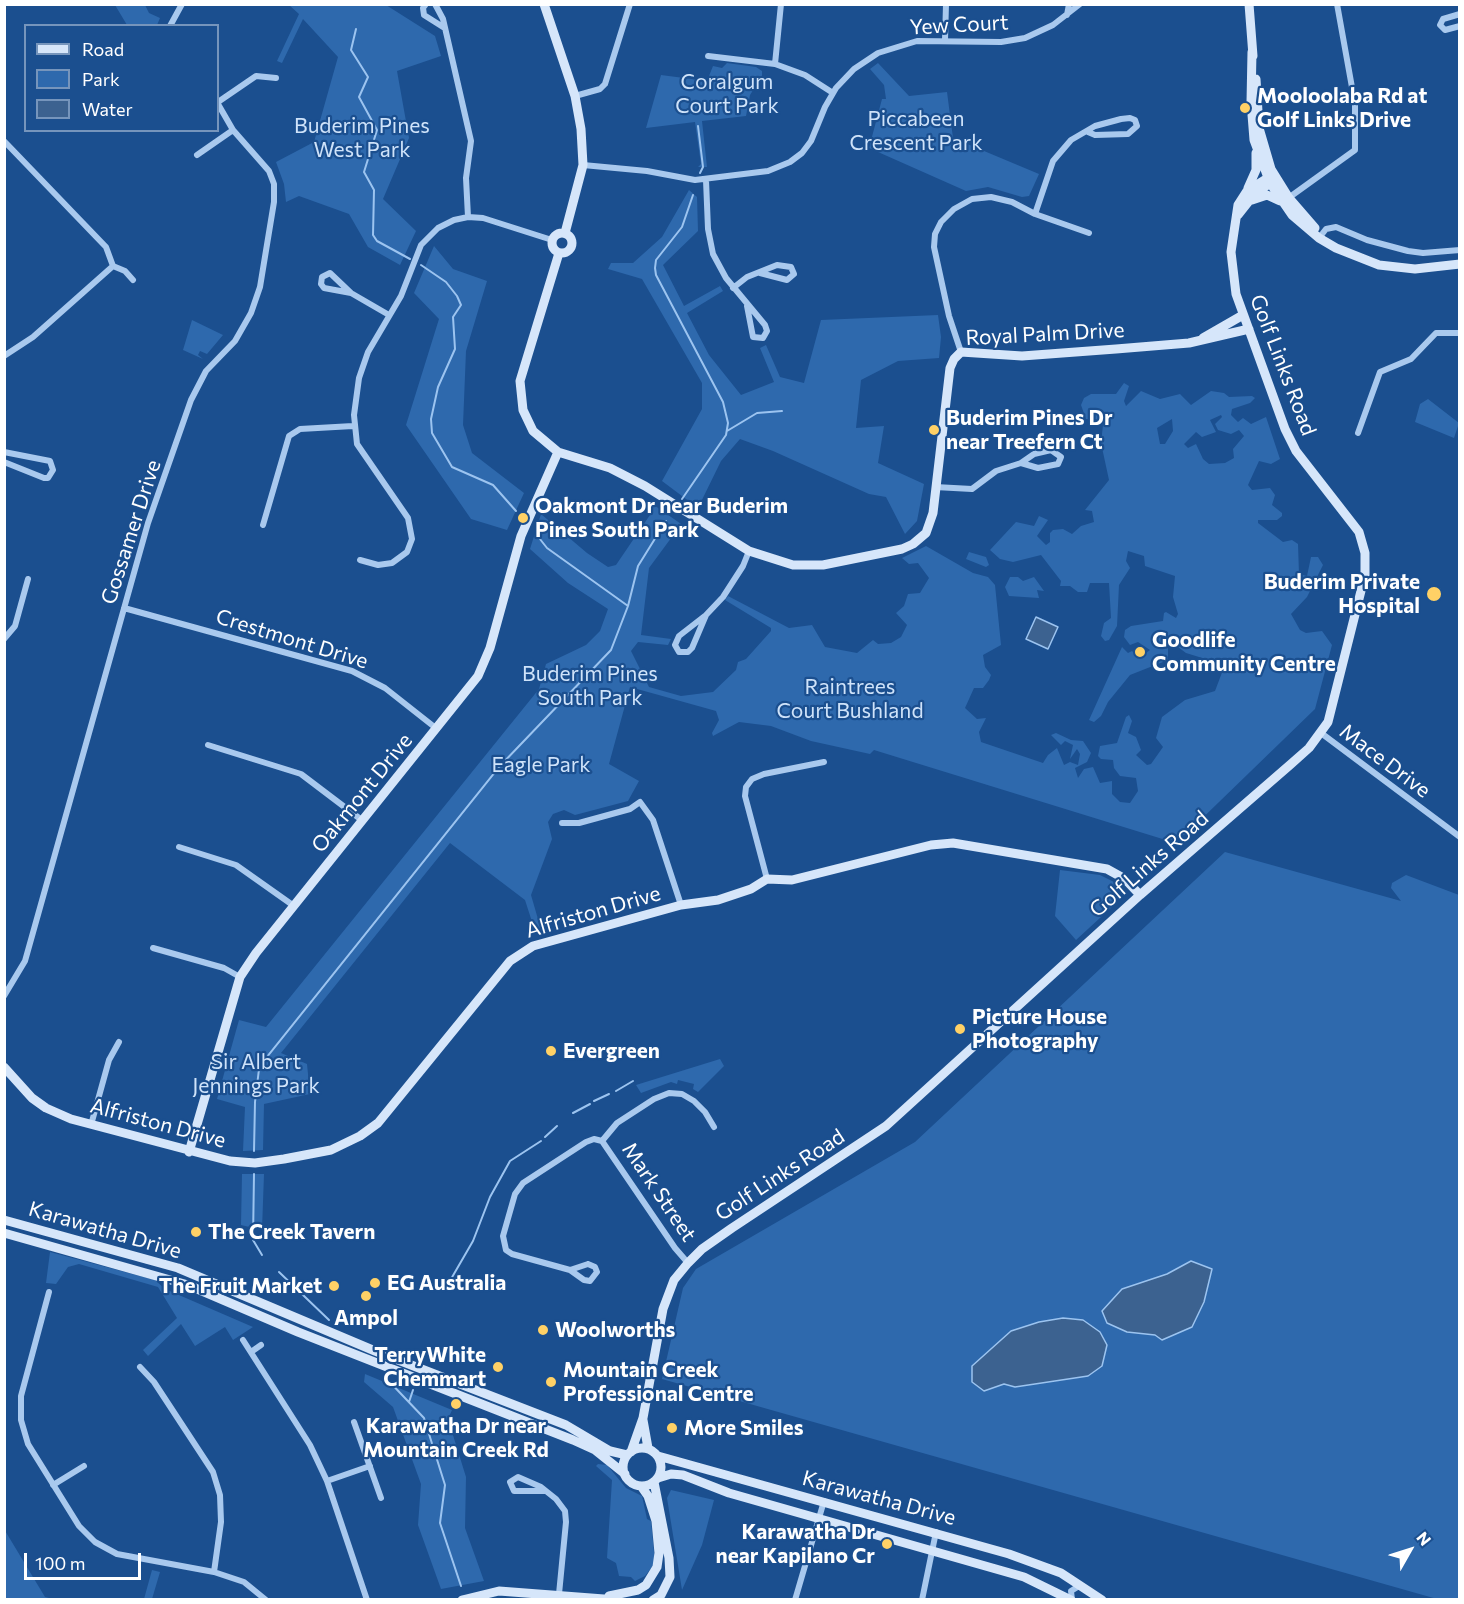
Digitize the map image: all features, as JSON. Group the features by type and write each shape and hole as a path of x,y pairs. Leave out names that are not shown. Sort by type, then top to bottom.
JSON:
{"main road":[{"path":"544,4 575,96 581,129 583,165 565,233"},
{"path":"1250,4 1251,118 1257,148 1286,200 1320,235 1354,256 1379,265 1406,268 1460,264"},
{"path":"1252,52 1260,128 1272,178"},
{"name":"Golf Links Road","path":"629,1453 643,1418 663,1309 674,1280 688,1263 702,1249 732,1228 886,1126 1140,895 1291,764 1321,733 1328,722 1365,575 1365,553 1359,532 1296,451 1285,429 1236,294 1231,266 1232,240 1238,216 1238,205 1256,170 1257,148"},
{"path":"1246,191 1272,178"},
{"name":"Golf Links Road","path":"1238,216 1247,203 1272,178"},
{"path":"1247,203 1257,197 1267,195 1286,200"},
{"path":"559,253 552,246 552,240 556,235 565,233"},
{"path":"559,253 568,252 572,246 572,240 565,233"},
{"path":"558,452 540,439 529,424 520,390 522,370 559,253"},
{"name":"Royal Palm Drive","path":"558,452 610,468 645,486 749,551 793,565 823,565 902,549 913,544 926,532 932,522 950,368 954,359 962,352 1022,356 1189,343 1203,338 1215,329 1244,315"},
{"name":"Royal Palm Drive","path":"1203,338 1219,338 1249,329"},
{"name":"Oakmont Drive","path":"189,1152 240,977 294,906 437,729 483,667 521,536 558,452"},
{"name":"Alfriston Drive","path":"4,1067 32,1098 46,1108 91,1125 230,1161 255,1163 299,1157 349,1142 368,1131 391,1109 452,1030 515,957 533,946 681,905 726,897 751,889 767,879 792,880 931,845 953,843 1107,869 1121,876 1140,895"},
{"name":"Karawatha Drive","path":"4,1220 178,1268 361,1345 566,1425 610,1450 629,1453"},
{"name":"Karawatha Drive","path":"4,1233 174,1280 573,1440 595,1450 625,1474"},
{"name":"Golf Links Road","path":"643,1418 648,1448"},
{"path":"601,1597 638,1590 646,1585 657,1567 659,1553 656,1521 648,1496 641,1486 631,1482 625,1474 623,1464 629,1453 648,1448 658,1456 661,1467 656,1480 670,1577 661,1594 653,1599"},
{"name":"Karawatha Drive","path":"658,1456 936,1532 1034,1562 1086,1587 1102,1599"},
{"name":"Karawatha Drive","path":"656,1480 671,1474 683,1475 729,1494 1024,1577 1072,1599"},
{"path":"641,1486 656,1480"},
{"path":"462,1599 499,1591 617,1599"}],"street":[{"path":"171,24 182,4"},
{"path":"426,4 423,8 424,15 443,27"},
{"path":"435,4 443,19 471,141 466,178 468,216"},
{"path":"575,96 600,89 605,84 630,4"},
{"path":"775,64 781,4"},
{"path":"945,40 946,4"},
{"path":"1067,15 1069,4"},
{"name":"Yew Court","path":"583,165 706,180 768,171 790,162 808,147 833,93 849,74 878,53 904,43 945,40 993,42 1016,40 1041,32 1080,4"},
{"path":"1286,200 1355,150 1355,104 1337,4"},
{"path":"1460,14 1443,19 1440,26 1447,30 1460,26"},
{"path":"708,56 775,64 805,75 833,93"},
{"path":"219,102 256,76 276,78"},
{"name":"Gossamer Drive","path":"4,996 25,961 148,523 191,400 206,371 235,341 251,313 260,287 274,202 274,184 269,171 233,130 219,105"},
{"path":"1035,214 1053,161 1071,140 1095,126 1130,118 1135,120 1137,126 1128,134 1095,135 1088,132"},
{"path":"197,154 233,130"},
{"path":"4,141 106,248 112,266"},
{"path":"706,180 710,246 721,271 747,306 765,325 767,331 763,338 756,339 751,333 747,306"},
{"path":"962,352 949,316 934,247 935,234 954,209 972,199 991,197 1012,202 1035,214 1089,233"},
{"path":"360,560 378,565 398,560 410,545 412,532 408,519 361,452 353,426 356,392 363,366 401,296 426,238 445,223 468,216 483,218 552,240"},
{"path":"1320,235 1330,226 1336,226 1367,240 1408,251 1460,249"},
{"path":"733,288 747,278 777,265 791,267 794,273 786,280 760,273"},
{"path":"112,266 125,271 133,280"},
{"path":"4,356 33,337 112,266"},
{"path":"351,293 324,288 321,284 322,277 330,273 351,293 389,315"},
{"path":"1358,433 1380,372 1412,359 1436,333 1460,333"},
{"path":"263,525 289,436 300,429 353,426"},
{"path":"935,487 972,489 985,482 996,471 1021,463 1034,454 1051,450 1061,457 1055,465 1038,468 1021,463"},
{"path":"4,452 50,461 53,470 48,478 44,478 4,462"},
{"path":"706,615 692,648 688,652 679,652 675,645 679,636 706,615 736,578 749,551"},
{"path":"4,639 15,626 28,579"},
{"name":"Crestmont Drive","path":"124,608 352,671 385,688 437,729"},
{"name":"Mace Drive","path":"1321,733 1460,837"},
{"path":"208,745 301,774 363,821"},
{"path":"767,879 745,796 746,787 752,779 764,774 824,762"},
{"path":"562,823 589,820 630,809 640,802 653,820 681,905"},
{"path":"179,848 236,865 294,906"},
{"path":"153,948 224,968 240,977"},
{"path":"91,1125 109,1060 119,1042"},
{"path":"570,1270 512,1254 507,1250 503,1236 515,1194 523,1183 586,1142 594,1139 602,1141 617,1123 654,1099 669,1093 682,1094 694,1101 705,1112 714,1127"},
{"name":"Mark Street","path":"602,1141 675,1248 688,1263"},
{"path":"49,1292 21,1396 21,1420 28,1444 79,1526 95,1542 110,1550 127,1556 214,1572 244,1582 266,1599"},
{"path":"243,1340 310,1445 327,1481 367,1599"},
{"path":"251,1352 261,1345"},
{"path":"140,1367 154,1382 213,1472 220,1495 221,1522 214,1572"},
{"path":"354,1422 381,1498"},
{"path":"53,1485 84,1466"},
{"path":"327,1481 370,1466"},
{"path":"545,1491 514,1491 510,1482 518,1477 523,1478 545,1491 561,1504 566,1522 559,1594"},
{"path":"795,1599 824,1501"},
{"path":"921,1599 930,1550 936,1532"},
{"name":"Karawatha Drive","path":"1072,1599 1070,1596 1073,1587 1086,1587"}],"green space":[{"path":"115,5 145,5 149,13 160,18 157,24 126,24"},
{"name":"Buderim Pines West Park","path":"289,5 386,5 435,36 441,56 397,71 409,138 383,199 416,231 400,265 368,247 349,214 299,196 286,202 284,184 276,162 314,142 338,57 303,19 282,63 277,61 299,14"},
{"name":"Coralgum Court Park","path":"727,63 756,67 762,71 762,76 750,95 746,116 702,121 707,167 698,167 701,164 695,122 646,128 661,75 707,81 713,66 722,68"},
{"name":"Piccabeen Crescent Park","path":"878,63 909,96 947,92 953,138 1039,174 1029,196 1022,197 988,187 966,191 869,148 882,99 886,99 884,85 870,69"},
{"path":"689,190 697,197 698,231 663,265 684,306 720,286 723,291 687,313 709,355 741,395 774,382 760,348 766,345 780,377 804,383 821,320 938,315 941,337 939,358 898,361 861,380 856,428 884,426 878,463 924,484 917,521 905,534 886,497 869,494 773,451 740,439 721,461 698,508 662,481 702,409 702,383 642,279 608,269 611,263 633,263 662,237"},
{"path":"434,246 453,269 487,281 466,351 463,425 472,453 524,493 507,530 471,519 406,425 439,319 414,293"},
{"path":"192,320 223,335 207,354 200,351 198,355 203,359 183,350"},
{"path":"1124,383 1129,386 1124,401 1126,406 1141,391 1160,399 1180,394 1191,405 1211,391 1224,393 1229,397 1252,396 1255,398 1250,403 1232,409 1231,415 1238,422 1243,418 1251,424 1266,417 1280,459 1271,464 1259,461 1248,485 1252,490 1270,488 1275,495 1272,505 1282,513 1277,520 1258,520 1258,523 1283,542 1292,540 1298,544 1299,574 1307,576 1311,557 1318,557 1323,565 1307,597 1291,614 1300,630 1306,633 1322,631 1332,645 1315,709 1186,834 1169,841 874,750 870,754 811,741 771,726 739,722 713,736 712,733 719,720 716,711 630,687 609,764 639,781 628,801 575,815 564,810 553,814 548,822 552,839 531,895 540,926 546,930 530,934 534,928 525,900 450,843 281,1053 307,1064 310,1094 264,1104 263,1150 243,1151 245,1107 217,1099 239,1020 266,1027 539,689 546,664 586,645 600,631 608,609 568,583 530,549 541,514 587,553 608,567 616,565 652,512 651,503 684,526 677,530 649,568 641,635 671,639 668,645 638,642 631,651 649,687 681,696 713,692 736,670 738,662 746,659 771,631 771,628 725,600 728,596 789,628 812,625 825,647 857,653 873,640 878,644 891,643 901,637 907,625 896,613 904,606 908,594 920,593 929,578 918,563 909,564 902,558 926,546 973,573 988,577 995,585 1001,645 983,655 985,667 991,675 983,688 974,688 965,708 977,719 986,718 979,732 981,742 1043,763 1048,755 1057,748 1064,765 1070,762 1078,765 1080,754 1077,749 1070,759 1073,745 1065,741 1061,745 1051,735 1056,733 1071,740 1083,741 1091,753 1087,762 1075,768 1078,778 1084,769 1093,767 1100,783 1112,781 1112,794 1120,802 1130,803 1138,791 1136,778 1120,776 1114,768 1113,760 1101,759 1098,756 1100,746 1117,743 1126,717 1129,715 1132,721 1128,733 1136,737 1141,750 1136,755 1147,765 1151,764 1163,747 1156,738 1162,717 1185,700 1215,691 1226,662 1220,658 1212,661 1186,653 1174,644 1168,643 1168,660 1130,675 1108,702 1101,716 1094,722 1089,720 1122,647 1128,653 1132,651 1139,658 1150,650 1138,642 1130,645 1124,637 1125,630 1131,626 1163,621 1166,612 1176,618 1178,614 1173,597 1175,576 1145,566 1144,556 1128,551 1126,561 1130,568 1119,585 1117,626 1109,640 1105,641 1101,636 1104,623 1111,618 1109,583 1090,583 1087,592 1078,592 1070,586 1060,586 1061,581 1041,555 1013,562 1000,559 990,550 1016,522 1034,526 1039,516 1048,520 1037,536 1046,545 1050,542 1050,533 1053,530 1063,529 1072,534 1081,526 1094,522 1092,511 1085,510 1109,480 1101,443 1103,425 1096,419 1086,419 1081,405 1084,398 1091,394 1116,394","holes":["1221,415 1222,417 1215,424 1218,430 1231,434 1239,430 1244,436 1233,449 1234,458 1225,463 1209,464 1203,459 1196,444 1188,448 1184,444 1196,432 1202,437 1216,432 1210,420","1172,419 1173,431 1165,444 1160,444 1157,428"]},
{"path":"1428,399 1459,423 1454,438 1415,422 1420,404"},
{"path":"969,552 986,557 989,565 986,567 966,559"},
{"path":"1010,577 1018,577 1023,581 1034,577 1044,591 1037,590 1039,598 1009,596 1005,587"},
{"path":"1225,852 1401,901 1391,888 1392,883 1406,875 1459,895 1459,1599 1437,1599 662,1379 683,1288 696,1269 915,1142"},
{"path":"1060,870 1100,875 1116,883 1118,898 1113,906 1076,940 1055,916"},
{"path":"720,1059 724,1066 698,1092 693,1089 694,1084 678,1080 677,1084 671,1082 641,1093 636,1085"},
{"path":"242,1174 264,1174 262,1230 241,1225"},
{"path":"50,1252 155,1280 165,1289 253,1327 233,1340 225,1327 195,1346 181,1324 148,1356 143,1350 177,1318 158,1287 79,1264 68,1267 56,1284 46,1283"},
{"path":"365,1374 452,1410 448,1419 466,1477 465,1528 484,1581 441,1589 418,1525 421,1484 393,1407 364,1382"},
{"path":"598,1464 607,1465 626,1488 642,1496 647,1519 651,1521 655,1563 645,1576 635,1581 631,1577 619,1576 616,1563 607,1558 612,1480 596,1466"},
{"path":"671,1490 714,1500 702,1545 682,1590 667,1498"},
{"path":"4,1529 45,1597 53,1599 5,1599"},
{"path":"152,1570 160,1572 152,1599 144,1599"}],"water":[{"path":"1036,617 1058,627 1048,649 1026,639"},
{"path":"1191,1261 1212,1269 1204,1302 1192,1327 1162,1340 1155,1335 1127,1332 1107,1323 1102,1311 1122,1289 1167,1274"},
{"path":"1063,1318 1083,1320 1100,1332 1107,1345 1102,1366 1088,1376 1015,1387 1004,1384 984,1391 972,1382 972,1366 1011,1331 1039,1322"}],"waterway":[{"path":"356,29 351,50 368,77 359,97 377,130 364,172 374,190 373,235 377,241 410,259"},
{"path":"698,126 703,167 700,173"},
{"path":"682,499 726,435 728,423 723,402 656,275 656,260 682,227 693,195"},
{"path":"421,265 446,282 461,305 453,317 455,349 438,387 431,419 432,433 452,467 493,485 516,511"},
{"path":"727,431 757,413 782,411"},
{"path":"254,1151 255,1102 259,1069 266,1058 499,767 611,650 628,606 638,566 666,521"},
{"path":"536,534 547,548 628,606"},
{"path":"616,1091 633,1081"},
{"path":"594,1101 609,1094"},
{"path":"573,1113 590,1104"},
{"path":"545,1137 557,1126"},
{"path":"445,1284 451,1279 473,1241 490,1197 510,1161 541,1141"},
{"path":"254,1174 253,1240 262,1255"},
{"path":"279,1272 329,1320"},
{"path":"384,1376 424,1418 445,1485 440,1523 461,1586"},
{"path":"409,1402 413,1390"}],"place":[{"name":"Mooloolaba Rd at Golf Links Drive","path":"1245,108"},
{"name":"Buderim Pines Dr near Treefern Ct","path":"934,430"},
{"name":"Oakmont Dr near Buderim Pines South Park","path":"523,518"},
{"name":"Buderim Private Hospital","path":"1434,594"},
{"name":"Goodlife Community Centre","path":"1140,652"},
{"name":"Picture House Photography","path":"960,1029"},
{"name":"Evergreen","path":"551,1051"},
{"name":"The Creek Tavern","path":"196,1232"},
{"name":"EG Australia","path":"375,1283"},
{"name":"The Fruit Market","path":"334,1286"},
{"name":"Ampol","path":"366,1296"},
{"name":"Woolworths","path":"543,1330"},
{"name":"TerryWhite Chemmart","path":"498,1367"},
{"name":"Mountain Creek Professional Centre","path":"551,1382"},
{"name":"Karawatha Dr near Mountain Creek Rd","path":"456,1404"},
{"name":"More Smiles","path":"672,1428"},
{"name":"Karawatha Dr near Kapilano Cr","path":"887,1544"}],"park label":[{"name":"Buderim Pines South Park","path":"590,686"},
{"name":"Raintrees Court Bushland","path":"850,699"},
{"name":"Eagle Park","path":"541,765"},
{"name":"Sir Albert Jennings Park","path":"256,1074"}]}
